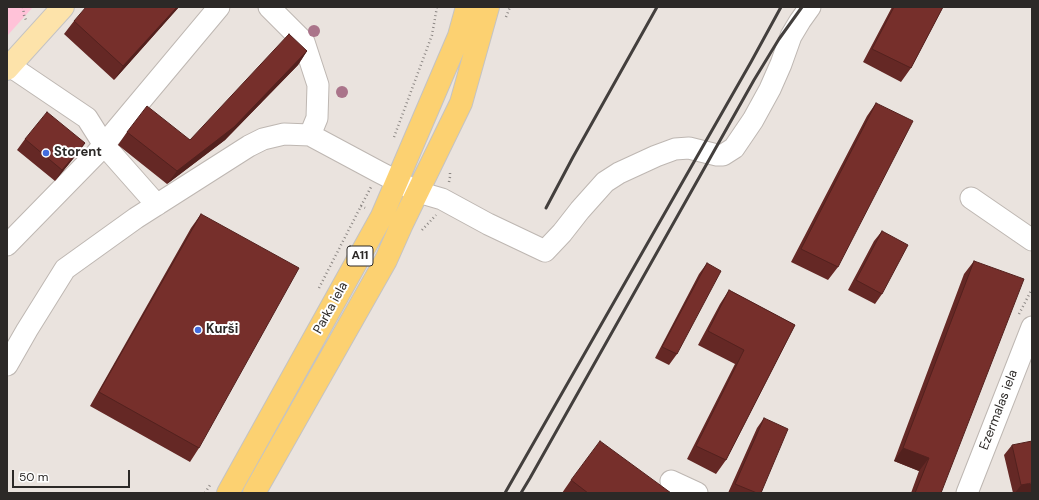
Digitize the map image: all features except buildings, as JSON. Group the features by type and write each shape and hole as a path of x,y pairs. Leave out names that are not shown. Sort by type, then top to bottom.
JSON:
{"highway":[{"name":"Parka iela","path":"228,493 382,216 459,36 467,7"},
{"name":"Parka iela","path":"254,493 386,260 461,103 488,7"}],"main road":[{"path":"8,67 63,7"}],"street":[{"path":"7,245 96,154 219,7"},
{"path":"269,7 304,42 318,85 317,118 310,135"},
{"path":"7,364 65,269 136,218 249,146 263,139 284,134 310,135 418,192 442,199 488,224 545,251 605,182 619,173 675,149 689,148 717,155 723,155 734,148 753,120 781,64 791,36 810,7"},
{"path":"8,67 87,118 104,145 157,205"},
{"path":"971,198 1032,240"},
{"name":"Ezermalas iela","path":"967,493 1032,327"},
{"path":"670,481 697,493"}],"path":[{"path":"393,139 432,35 437,7"}],"shaded area":[{"path":"7,7 33,7 7,36"}],"railway":[{"path":"546,208 657,7"},
{"path":"505,493 781,7"},
{"path":"521,493 754,80 779,39 802,7"}],"place":[{"name":"Storent","path":"46,153"},
{"name":"Kurši","path":"198,330"}]}
